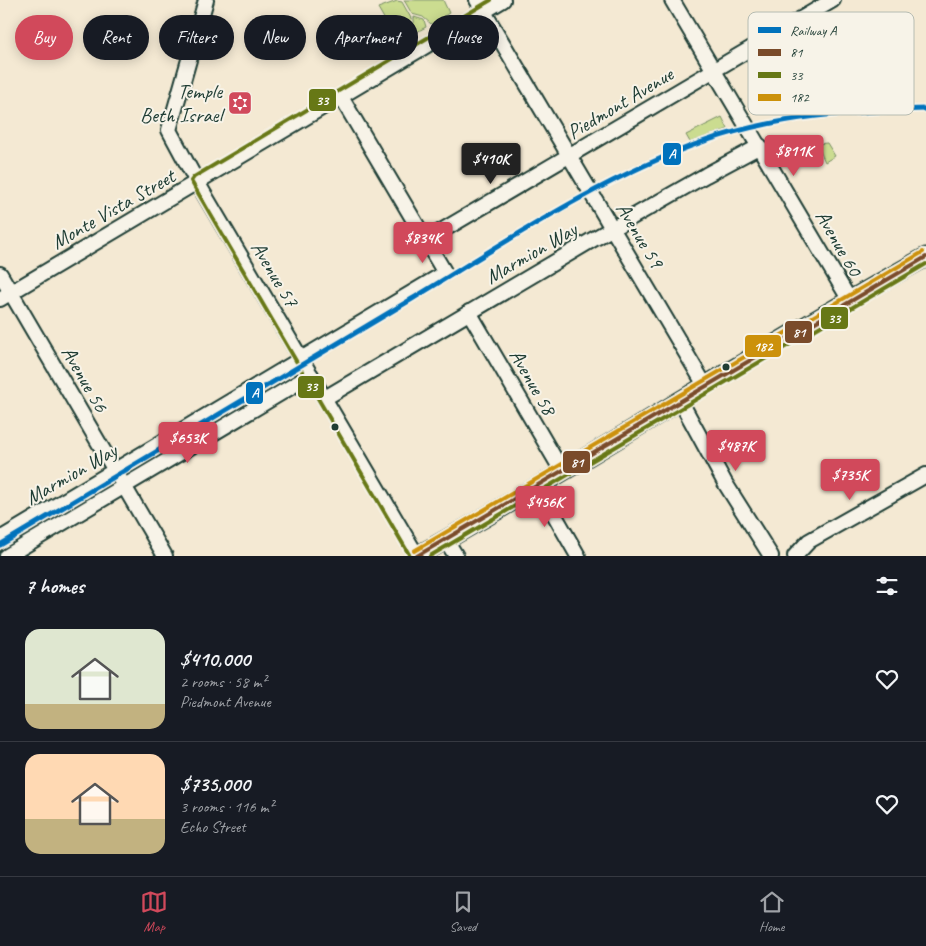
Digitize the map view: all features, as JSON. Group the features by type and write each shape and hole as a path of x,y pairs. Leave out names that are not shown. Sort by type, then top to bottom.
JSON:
{"main road":[{"path":"417,556 681,402 849,299 926,257"}],"street":[{"name":"Avenue 57","path":"206,0 169,130 197,182 303,359 417,556"},
{"name":"Monte Vista Street","path":"5,295 341,97 481,6 503,0"},
{"name":"Avenue 60","path":"672,0 849,299"},
{"name":"Piedmont Avenue","path":"813,12 833,0"},
{"name":"Avenue 59","path":"481,6 706,387"},
{"name":"Piedmont Avenue","path":"426,240 748,51"},
{"path":"341,97 426,240"},
{"name":"Marmion Way","path":"325,398 612,228 706,174 760,146"},
{"name":"Marmion Way","path":"0,539 445,273 426,240"},
{"name":"Avenue 56","path":"0,274 5,295 124,485 165,556"},
{"name":"Avenue 58","path":"469,312 562,471"},
{"name":"Marmion Way","path":"7,556 312,375"},
{"path":"681,402 726,483 771,556"},
{"path":"795,556 809,541 926,475"},
{"path":"538,486 578,556"},
{"path":"446,540 456,556"}],"green space":[{"path":"404,0 443,0 449,13 446,15 428,15 428,21 423,17 412,14"},
{"path":"397,1 402,2 409,15 382,15 378,8"},
{"path":"418,18 424,20 426,27 418,31"},
{"path":"722,117 728,129 690,142 686,135"},
{"path":"827,143 835,156 825,162 817,144"}],"rail line":[{"name":"A","path":"914,109 926,109"},
{"name":"A","path":"0,545 555,212 592,192 667,156 705,141 759,126 823,115"}],"transit line":[{"name":"33","path":"410,556 191,181 194,177 491,0"},
{"name":"182","path":"414,551 923,252"},
{"name":"81","path":"417,556 926,257"},
{"name":"33","path":"430,556 926,264"}],"place":[{"name":"Temple Beth Israel","path":"240,103"}]}
